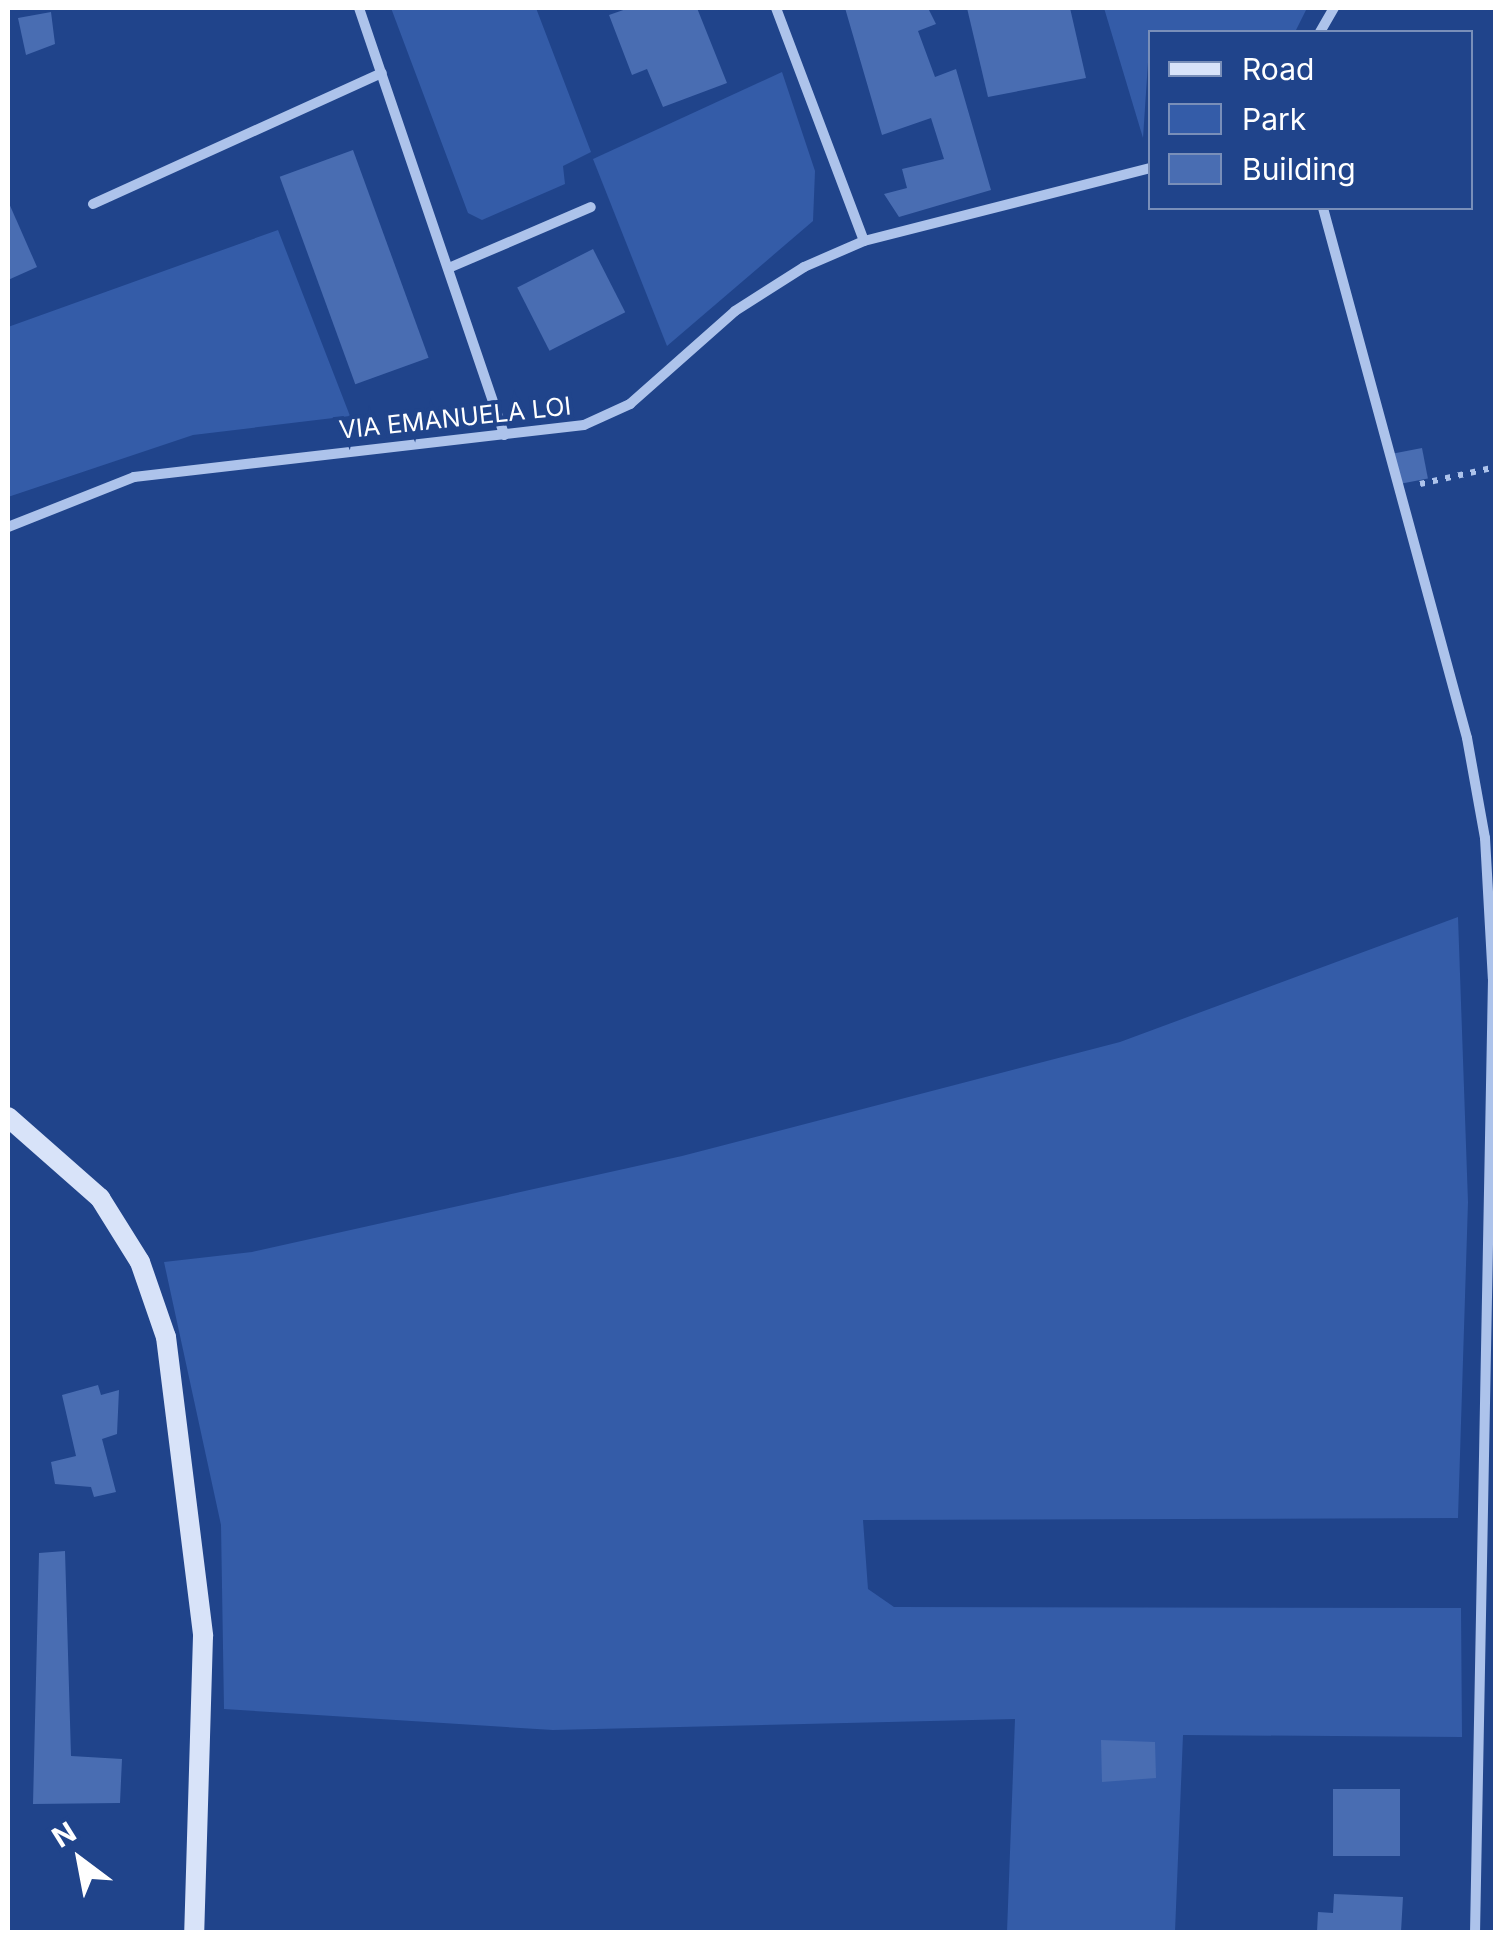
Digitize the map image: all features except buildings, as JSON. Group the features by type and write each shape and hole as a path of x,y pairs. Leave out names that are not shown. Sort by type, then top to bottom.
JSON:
{"street":[{"path":"359,8 451,267 504,435"},
{"path":"776,8 864,241"},
{"path":"1321,30 1334,8"},
{"path":"92,204 382,73"},
{"name":"VIA EMANUELA LOI","path":"8,527 134,477 584,425 630,404 735,311 864,241 1148,169"},
{"path":"451,267 590,207"},
{"path":"1324,210 1394,489 1467,738 1485,838 1494,979 1476,1932"},
{"path":"8,1116 100,1198 140,1262 166,1338 203,1636 194,1932"}],"path":[{"path":"1394,489 1496,467"}],"green space":[{"path":"391,8 536,8 591,152 563,166 565,184 482,220 468,213"},
{"path":"1104,8 1307,8 1296,30 1148,30 1143,138"},
{"path":"782,72 815,171 813,221 667,346 593,159"},
{"path":"278,230 350,416 193,435 8,497 8,327"},
{"path":"1458,917 1468,1202 1458,1518 863,1520 868,1589 894,1607 1461,1608 1462,1737 1183,1735 1175,1932 1007,1932 1015,1719 553,1730 224,1709 221,1525 164,1262 252,1252 682,1156 1120,1042"}]}
